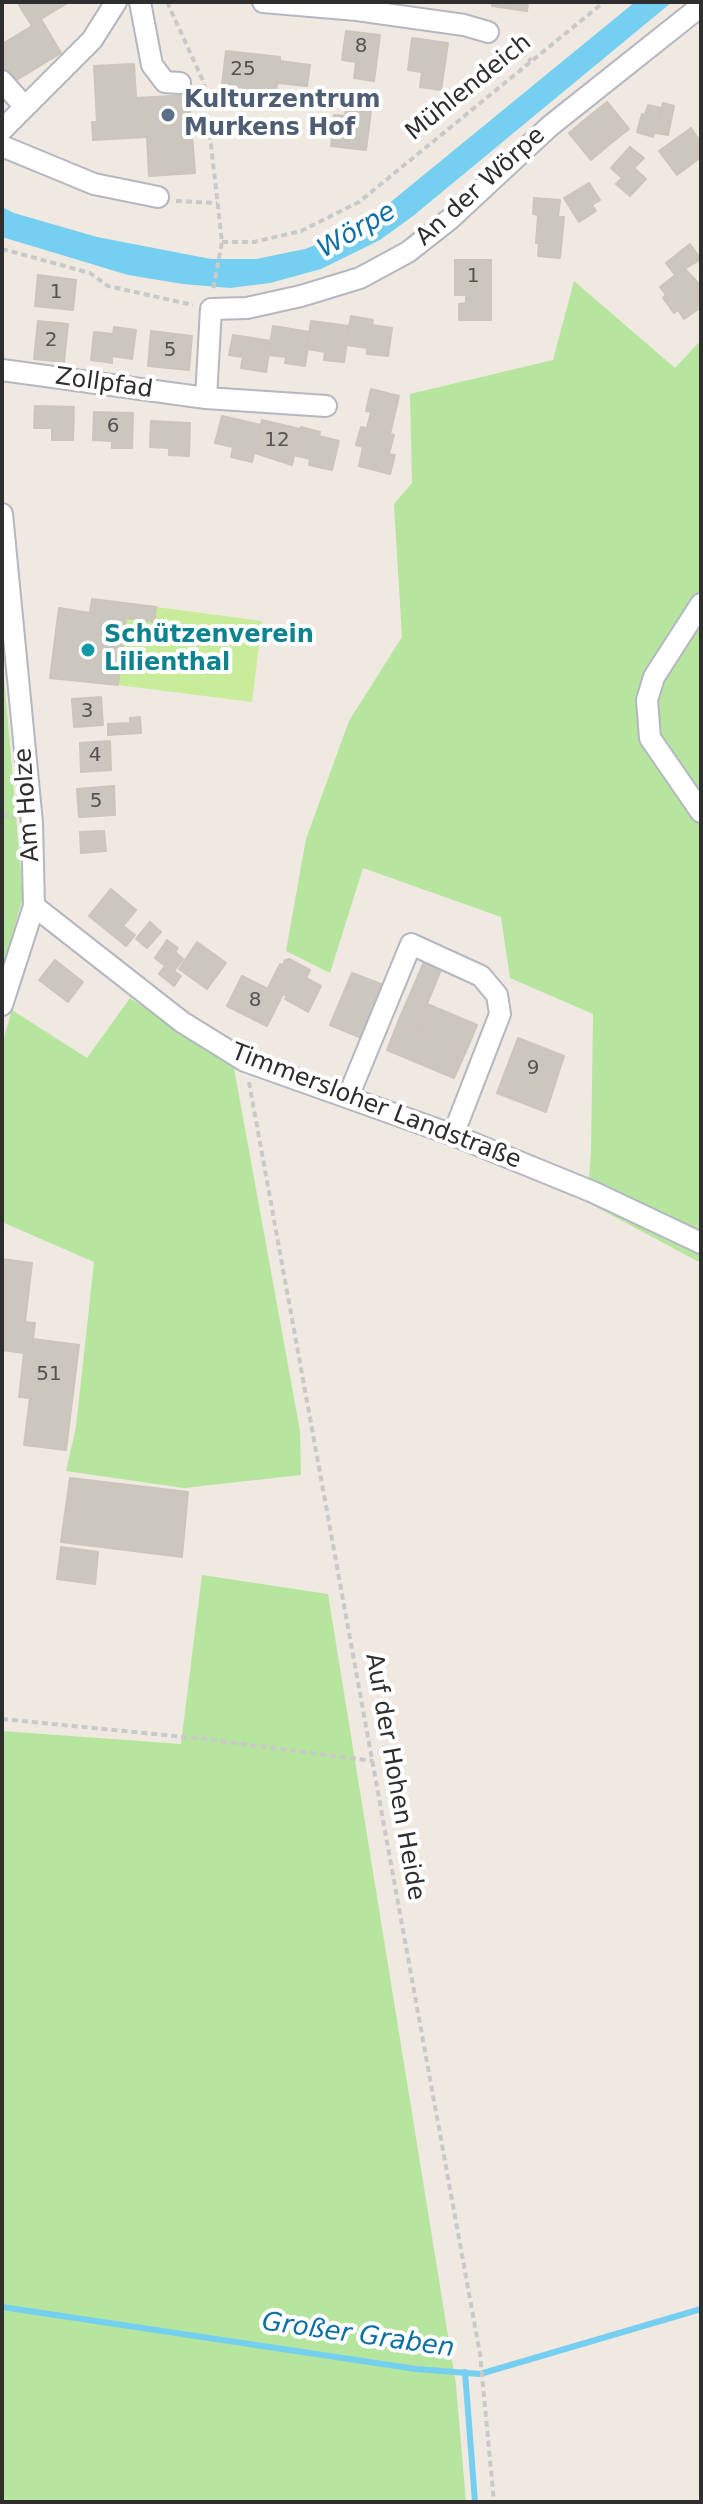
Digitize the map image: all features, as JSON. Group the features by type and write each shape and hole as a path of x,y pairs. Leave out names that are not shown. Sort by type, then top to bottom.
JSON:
{"street":[{"path":"2,130 92,40 116,2"},
{"path":"140,2 152,65 165,82 180,83"},
{"path":"263,2 357,10 464,25 488,32"},
{"name":"An der Wörpe","path":"211,303 247,308 301,296 360,278 408,252 450,219 550,126 701,6"},
{"path":"2,81 24,106"},
{"path":"2,146 94,184 158,197"},
{"path":"206,398 211,303"},
{"name":"Zollpfad","path":"2,370 206,398 326,406"},
{"name":"Am Holze","path":"2,514 32,823 34,906 2,1005"},
{"path":"701,604 654,677 647,700 650,738 701,812"},
{"name":"Timmersloher Landstraße","path":"34,906 182,1022 245,1061 453,1135 593,1192 701,1243"},
{"path":"348,1097 411,944 481,976 497,995 500,1014 453,1135"}],"path":[{"path":"2,249 90,273 108,286 211,303 222,242 204,83 167,2"},
{"name":"Mühlendeich","path":"222,242 254,242 301,231 359,202 604,2"},
{"path":"488,32 511,40 531,61"},
{"path":"158,197 187,203 217,203"},
{"name":"Auf der Hohen Heide","path":"245,1061 480,2354 494,2502"},
{"path":"2,1719 205,1739 373,1761"}],"green space":[{"path":"574,281 675,368 701,340 701,1263 587,1202 591,1153 593,1014 510,978 501,917 363,868 330,973 286,951 306,839 349,721 402,637 394,504 412,483 410,394 553,360"},
{"path":"156,607 262,621 252,702 118,685 126,618 154,621"},
{"path":"2,653 23,897 2,972"},
{"path":"130,998 234,1068 300,1431 301,1475 184,1488 66,1471 76,1427 94,1262 2,1222 2,1044 12,1010 87,1058"},
{"path":"202,1575 328,1594 456,2385 466,2502 2,2502 2,1731 181,1744"}],"water":[{"name":"Wörpe","path":"635,2 672,2 413,216 380,240 321,269 270,283 230,288 183,284 128,275 2,237 2,207 97,237 211,259 256,259 305,249 346,233 376,214"}],"building":[{"path":"23,2 69,2 41,19 61,53 10,84 2,70 2,44 32,26 19,5"},
{"path":"492,2 528,2 527,11 492,6"},
{"path":"346,31 380,35 374,81 354,78 356,62 342,60"},
{"path":"412,38 448,43 441,90 420,87 422,72 408,70"},
{"path":"226,51 280,57 280,61 310,65 307,86 277,83 276,92 271,91 270,103 244,100 246,88 222,85"},
{"path":"134,64 136,98 189,95 195,173 149,176 147,137 93,140 92,122 97,122 94,66"},
{"path":"347,100 372,103 366,150 331,146 334,115 345,116"},
{"path":"607,102 629,129 610,144 588,117"},
{"path":"663,103 674,106 668,135 656,133"},
{"path":"648,105 661,108 653,137 637,132"},
{"path":"588,117 610,144 591,160 569,133"},
{"path":"691,128 701,143 701,157 677,175 659,151"},
{"path":"630,147 644,158 634,168 646,179 630,196 616,184 622,178 611,168"},
{"path":"589,183 600,200 592,205 596,211 579,222 564,198"},
{"path":"534,198 560,200 558,217 564,217 560,258 538,256 538,215 533,214"},
{"path":"690,244 701,259 675,275 666,263"},
{"path":"455,260 491,260 491,320 459,320 459,304 466,303 466,295 455,295"},
{"path":"684,268 701,286 701,307 684,319 678,310 674,313 663,298 666,295 660,287"},
{"path":"38,275 76,280 73,310 35,306"},
{"path":"351,316 373,320 372,325 392,328 388,356 367,354 367,348 346,345"},
{"path":"38,321 68,324 64,362 34,359"},
{"path":"311,321 349,326 344,362 324,360 325,352 307,349"},
{"path":"273,326 310,332 305,366 285,363 286,357 268,355"},
{"path":"114,327 136,330 132,359 112,356 112,363 91,360 94,332 113,334"},
{"path":"151,331 192,336 189,370 148,366"},
{"path":"233,335 271,341 266,372 241,368 243,357 229,355"},
{"path":"371,389 399,396 390,434 367,428 371,412 366,411"},
{"path":"35,406 74,407 73,440 52,440 52,428 34,428"},
{"path":"94,412 133,413 132,448 112,448 112,441 93,440"},
{"path":"222,416 261,425 252,462 231,457 233,447 215,443"},
{"path":"262,420 300,429 292,465 255,453"},
{"path":"151,421 190,423 189,456 169,455 169,448 150,447"},
{"path":"301,427 339,441 332,470 309,465 310,459 294,455"},
{"path":"361,427 394,435 389,454 395,455 390,474 359,466 363,447 356,445"},
{"name":"Schützenverein Lilienthal","path":"92,599 156,607 154,622 126,618 118,685 50,678 59,608 90,613"},
{"path":"101,697 103,725 74,727 72,699"},
{"path":"140,717 141,733 108,735 108,724 130,723 130,718"},
{"path":"110,741 111,770 81,772 80,743"},
{"path":"114,786 115,815 79,817 77,789"},
{"path":"104,831 106,851 81,853 80,832"},
{"path":"111,889 136,910 123,926 135,935 126,946 89,916"},
{"path":"150,922 161,932 147,948 136,939"},
{"path":"167,940 178,948 165,966 155,958"},
{"path":"197,942 226,963 207,989 179,969"},
{"path":"175,952 183,959 174,971 181,976 174,986 159,974"},
{"path":"289,959 310,970 306,978 321,986 308,1012 285,999 287,996 268,988 280,964"},
{"path":"55,960 83,982 68,1002 39,980"},
{"path":"424,962 441,970 416,1030 398,1022"},
{"path":"352,973 386,986 364,1039 330,1025"},
{"path":"242,976 282,996 267,1026 227,1006"},
{"path":"427,1004 477,1025 466,1051 416,1030"},
{"path":"398,1022 466,1051 454,1078 387,1050"},
{"path":"518,1038 564,1056 546,1112 497,1093"},
{"path":"2,1259 32,1263 25,1322 35,1323 33,1339 79,1345 66,1450 24,1445 30,1398 19,1397 24,1353 2,1350"},
{"path":"70,1478 188,1492 182,1557 61,1542"},
{"path":"61,1547 98,1552 95,1584 57,1579"}],"waterway":[{"name":"Großer Graben","path":"2,2307 416,2369 480,2374 701,2309"},
{"path":"465,2372 475,2502"}],"place":[{"name":"Kulturzentrum Murkens Hof","path":"168,115"},
{"name":"Schützenverein Lilienthal","path":"88,650"}]}
